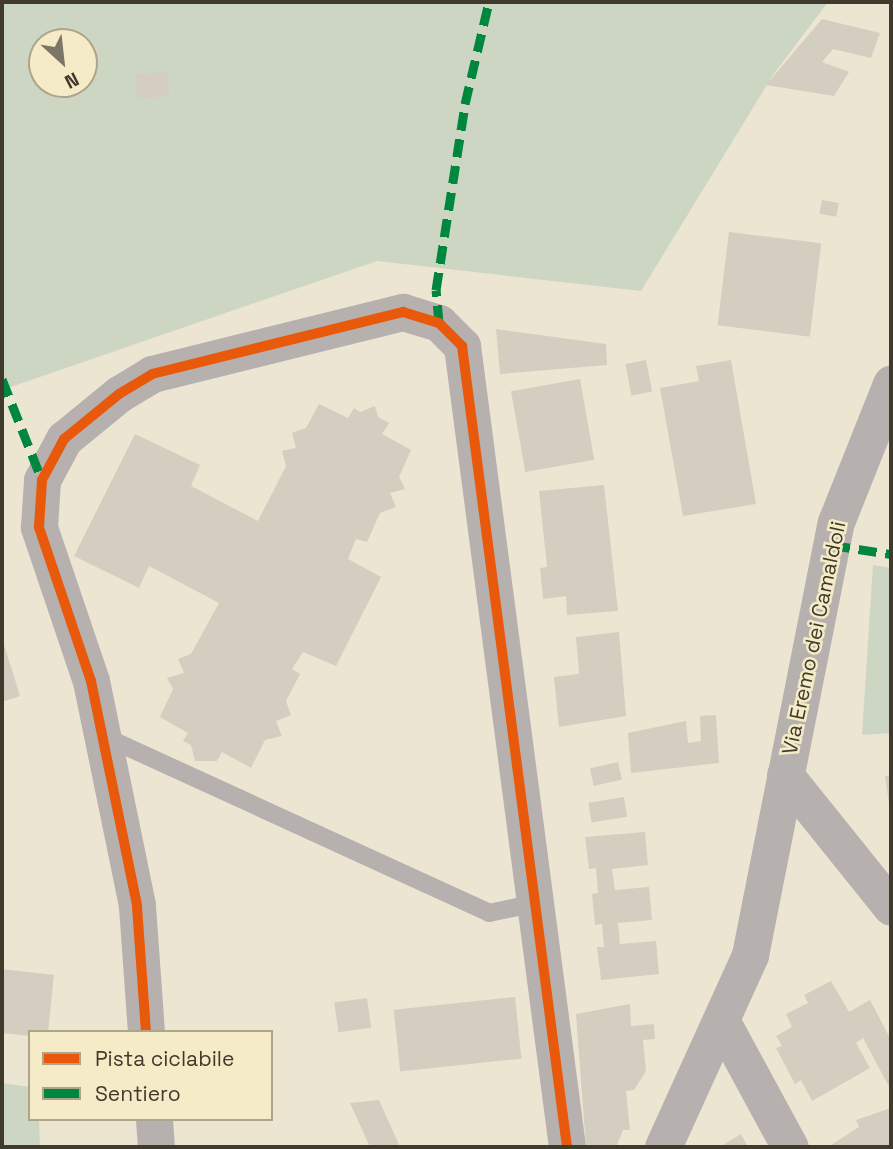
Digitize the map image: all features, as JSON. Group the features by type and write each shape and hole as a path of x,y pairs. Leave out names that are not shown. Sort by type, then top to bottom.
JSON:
{"street":[{"path":"146,1030 137,905 91,681 39,527 42,480 64,439 119,394 152,374 403,312 439,323 462,346 567,1147"},
{"name":"Via Eremo dei Camaldoli","path":"663,1147 722,1022 750,955 836,522 891,384"},
{"path":"785,775 891,907"},
{"path":"722,1022 790,1147"},
{"path":"154,1121 156,1147"}],"lane":[{"path":"101,735 489,913 536,903"}],"green space":[{"path":"2,2 828,2 773,75 641,291 377,261 2,390"},
{"path":"873,565 891,568 891,733 862,735"},
{"path":"2,1083 28,1087 28,1121 39,1121 40,1147 2,1147"}],"building":[{"path":"822,19 880,33 871,58 833,49 822,62 849,72 834,96 766,85"},
{"path":"167,72 169,96 137,99 135,75"},
{"path":"822,200 839,203 836,217 820,214"},
{"path":"729,232 821,243 810,337 718,325"},
{"path":"496,329 606,344 607,365 500,374"},
{"path":"646,360 652,391 631,395 625,364"},
{"path":"731,360 756,504 683,516 660,388 699,381 696,366"},
{"path":"580,379 594,460 525,472 511,391"},
{"path":"319,404 348,418 354,408 360,412 375,406 378,417 389,423 382,434 411,450 399,477 405,489 390,493 396,507 380,513 367,542 356,539 348,559 381,577 336,666 303,652 292,669 300,674 286,701 291,715 276,721 282,736 265,740 251,768 222,752 217,761 195,761 191,745 183,741 188,733 160,717 173,689 167,678 184,673 178,659 191,654 219,603 149,566 139,588 74,556 135,434 200,465 191,486 258,521 286,466 282,451 296,448 292,433 306,428"},
{"path":"604,485 618,611 567,615 566,596 543,599 540,568 547,567 539,491"},
{"path":"619,632 626,716 559,727 554,677 579,674 576,637"},
{"path":"2,638 20,696 2,702"},
{"path":"716,715 719,763 631,773 628,733 686,721 688,743 701,741 700,716"},
{"path":"618,762 622,780 594,786 590,769"},
{"path":"891,775 891,809 890,810 885,776"},
{"path":"624,797 627,817 592,822 588,803"},
{"path":"645,832 648,865 612,869 615,890 649,887 652,920 618,923 620,944 656,941 659,974 601,980 597,947 604,947 602,924 595,925 592,894 598,893 596,868 589,869 585,837"},
{"path":"2,969 54,975 48,1030 28,1030 28,1036 2,1033"},
{"path":"831,981 849,1012 870,1000 891,1040 891,1084 888,1085 863,1038 856,1043 870,1068 812,1101 801,1080 795,1084 776,1048 782,1046 776,1036 792,1027 786,1014 808,1003 804,995"},
{"path":"515,997 521,1059 400,1071 394,1010"},
{"path":"367,998 371,1028 338,1032 334,1003"},
{"path":"630,1004 631,1026 654,1024 655,1039 643,1040 646,1071 634,1090 626,1091 630,1130 623,1130 617,1145 586,1147 576,1014"},
{"path":"379,1100 400,1147 370,1147 350,1103"},
{"path":"891,1108 891,1147 828,1147 859,1127 856,1120"},
{"path":"741,1134 748,1147 724,1147 723,1145"}],"marked path":[{"path":"439,323 436,290 465,104 489,2"},
{"path":"2,379 42,480"},
{"path":"832,545 891,554"}],"cycle path":[{"path":"146,1030 137,905 91,681 39,527 42,480 64,439 119,394 152,374 403,312 439,323 462,346 567,1147"}]}
